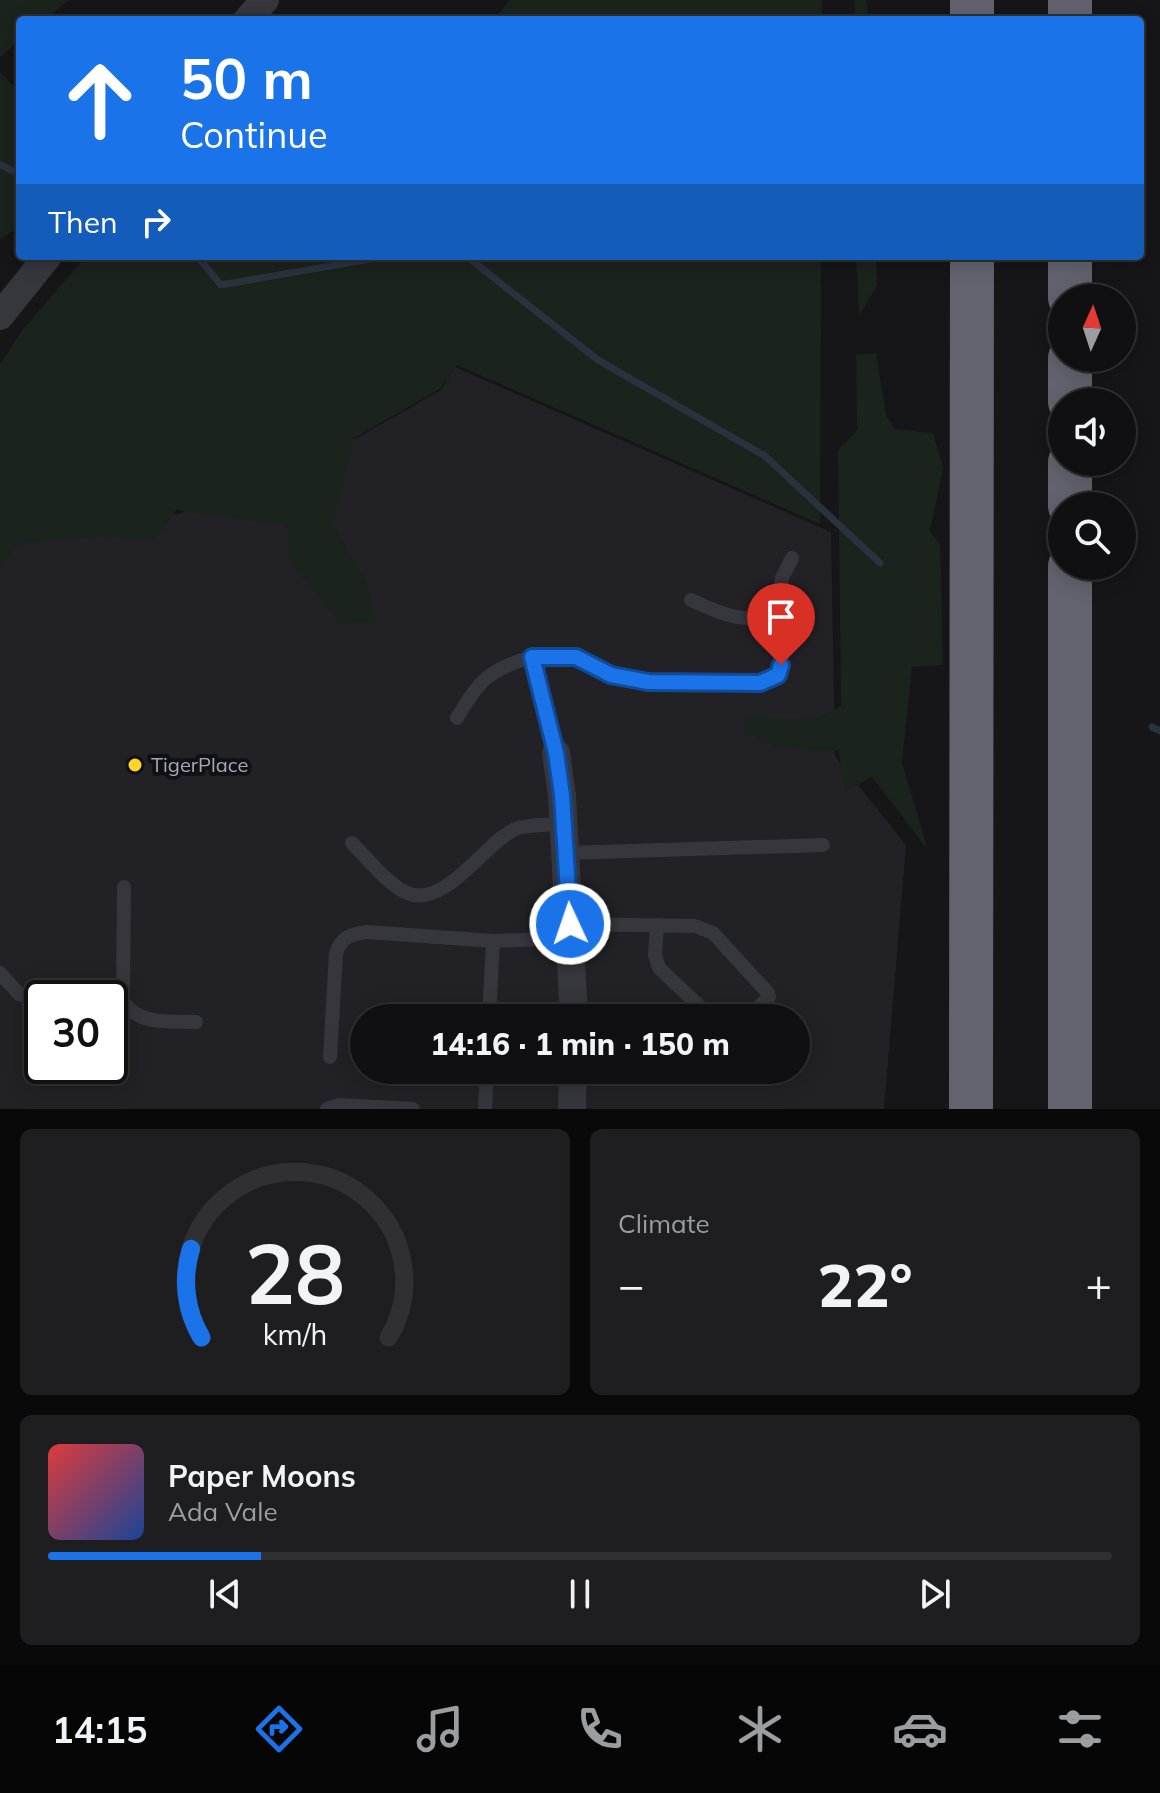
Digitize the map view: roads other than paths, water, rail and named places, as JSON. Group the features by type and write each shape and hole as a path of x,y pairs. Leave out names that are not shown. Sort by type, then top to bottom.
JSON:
{"highway":[{"path":"971,1109 972,260"},
{"path":"1070,260 1070,284"},
{"path":"1070,580 1070,1109"}],"street":[{"path":"251,16 265,0"},
{"path":"0,316 45,260"},
{"path":"556,753 564,824 573,1004"},
{"path":"572,1109 573,1084"}],"lane":[{"path":"457,718 474,688 488,674 532,657 576,657 611,675 648,682 760,683 778,675 781,665 782,578 792,558"},
{"path":"691,600 744,620 781,618"},
{"path":"532,657 556,753"},
{"path":"352,843 406,893 430,894 457,879 514,830 564,824"},
{"path":"566,853 823,845"},
{"path":"117,980 124,887"},
{"path":"657,925 655,955 659,968 697,1004"},
{"path":"330,1057 336,953 346,936 367,932 493,941 570,931 657,925 695,926 713,933 768,993 769,997 762,1004"},
{"path":"490,1004 493,941"},
{"path":"0,973 24,996"},
{"path":"128,1010 148,1020 196,1022"},
{"path":"485,1109 486,1084"},
{"path":"327,1109 339,1105 413,1109"}],"waterway":[{"path":"0,164 16,173"},
{"path":"200,260 221,285 365,260"},
{"path":"471,260 598,360 765,456 880,563"},
{"path":"1152,727 1160,731"}],"place":[{"name":"TigerPlace","path":"135,765"}]}
